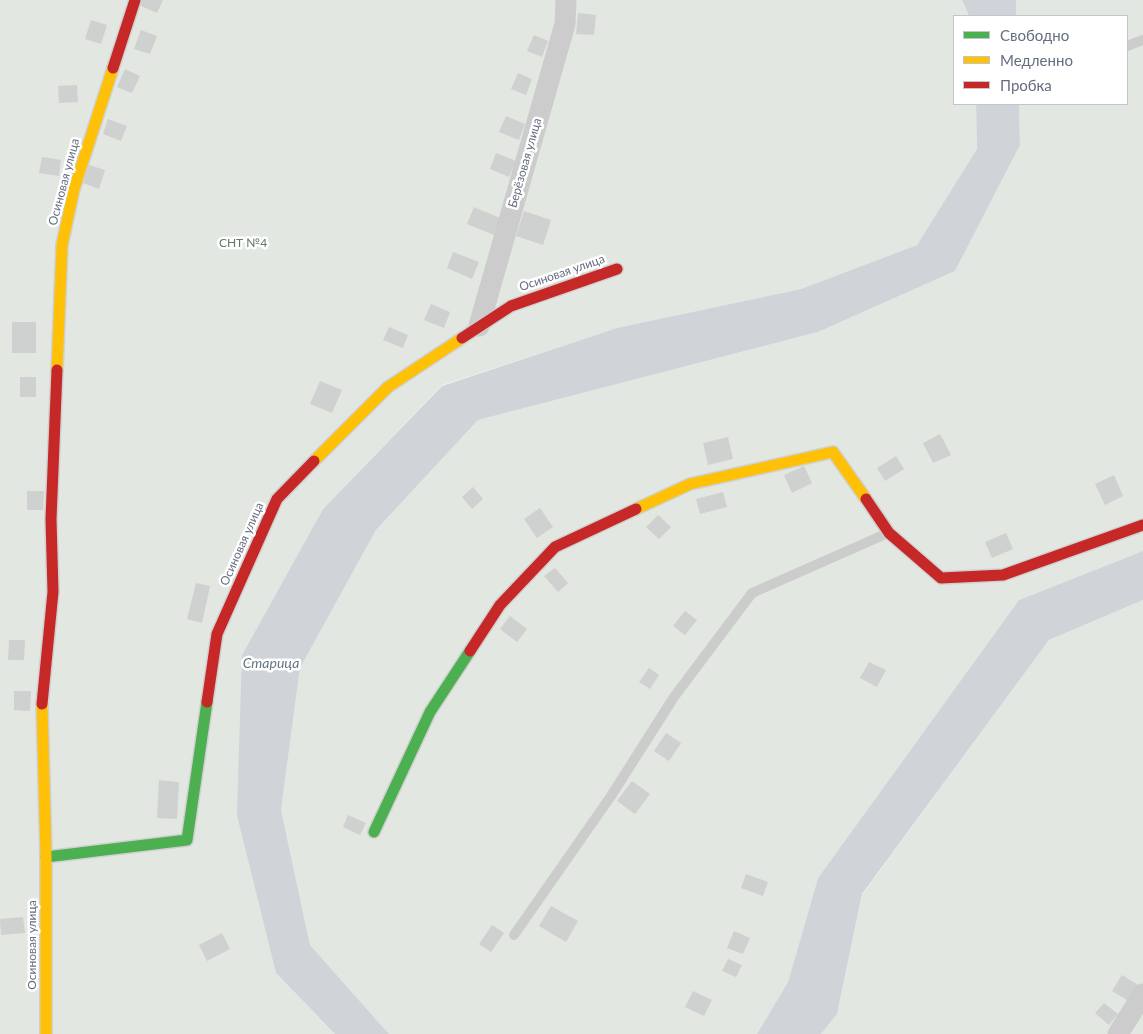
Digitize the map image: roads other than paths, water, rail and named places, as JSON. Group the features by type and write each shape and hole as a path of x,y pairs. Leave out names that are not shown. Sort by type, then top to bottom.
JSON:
{"street":[{"name":"Осиновая улица","path":"46,1034 46,857 41,712 53,592 50,519 62,245 74,188 135,0"},
{"name":"Берёзовая улица","path":"479,326 564,24 566,0"},
{"name":"Осиновая улица","path":"46,857 187,840 217,634 277,499 388,387 511,306 617,269"},
{"path":"374,832 430,712 500,605 554,547 690,484 833,452 889,533 941,578 1003,575 1143,524"},
{"path":"1118,1034 1143,994"}],"lane":[{"path":"1128,46 1143,40"},
{"path":"514,935 610,796 674,698 752,593 889,533"}],"water":[{"path":"962,0 1016,0 1016,15 969,15"},
{"name":"Старица","path":"976,105 1019,105 1020,145 955,271 818,332 478,420 376,530 300,668 281,810 310,945 389,1034 335,1034 276,973 237,815 242,655 323,509 442,386 617,328 801,289 917,245 977,149"},
{"path":"1143,551 1143,600 1049,640 862,894 837,1014 821,1034 757,1034 788,982 818,878 1019,600"}],"park label":[{"name":"СНТ №4","path":"243,243"}]}
